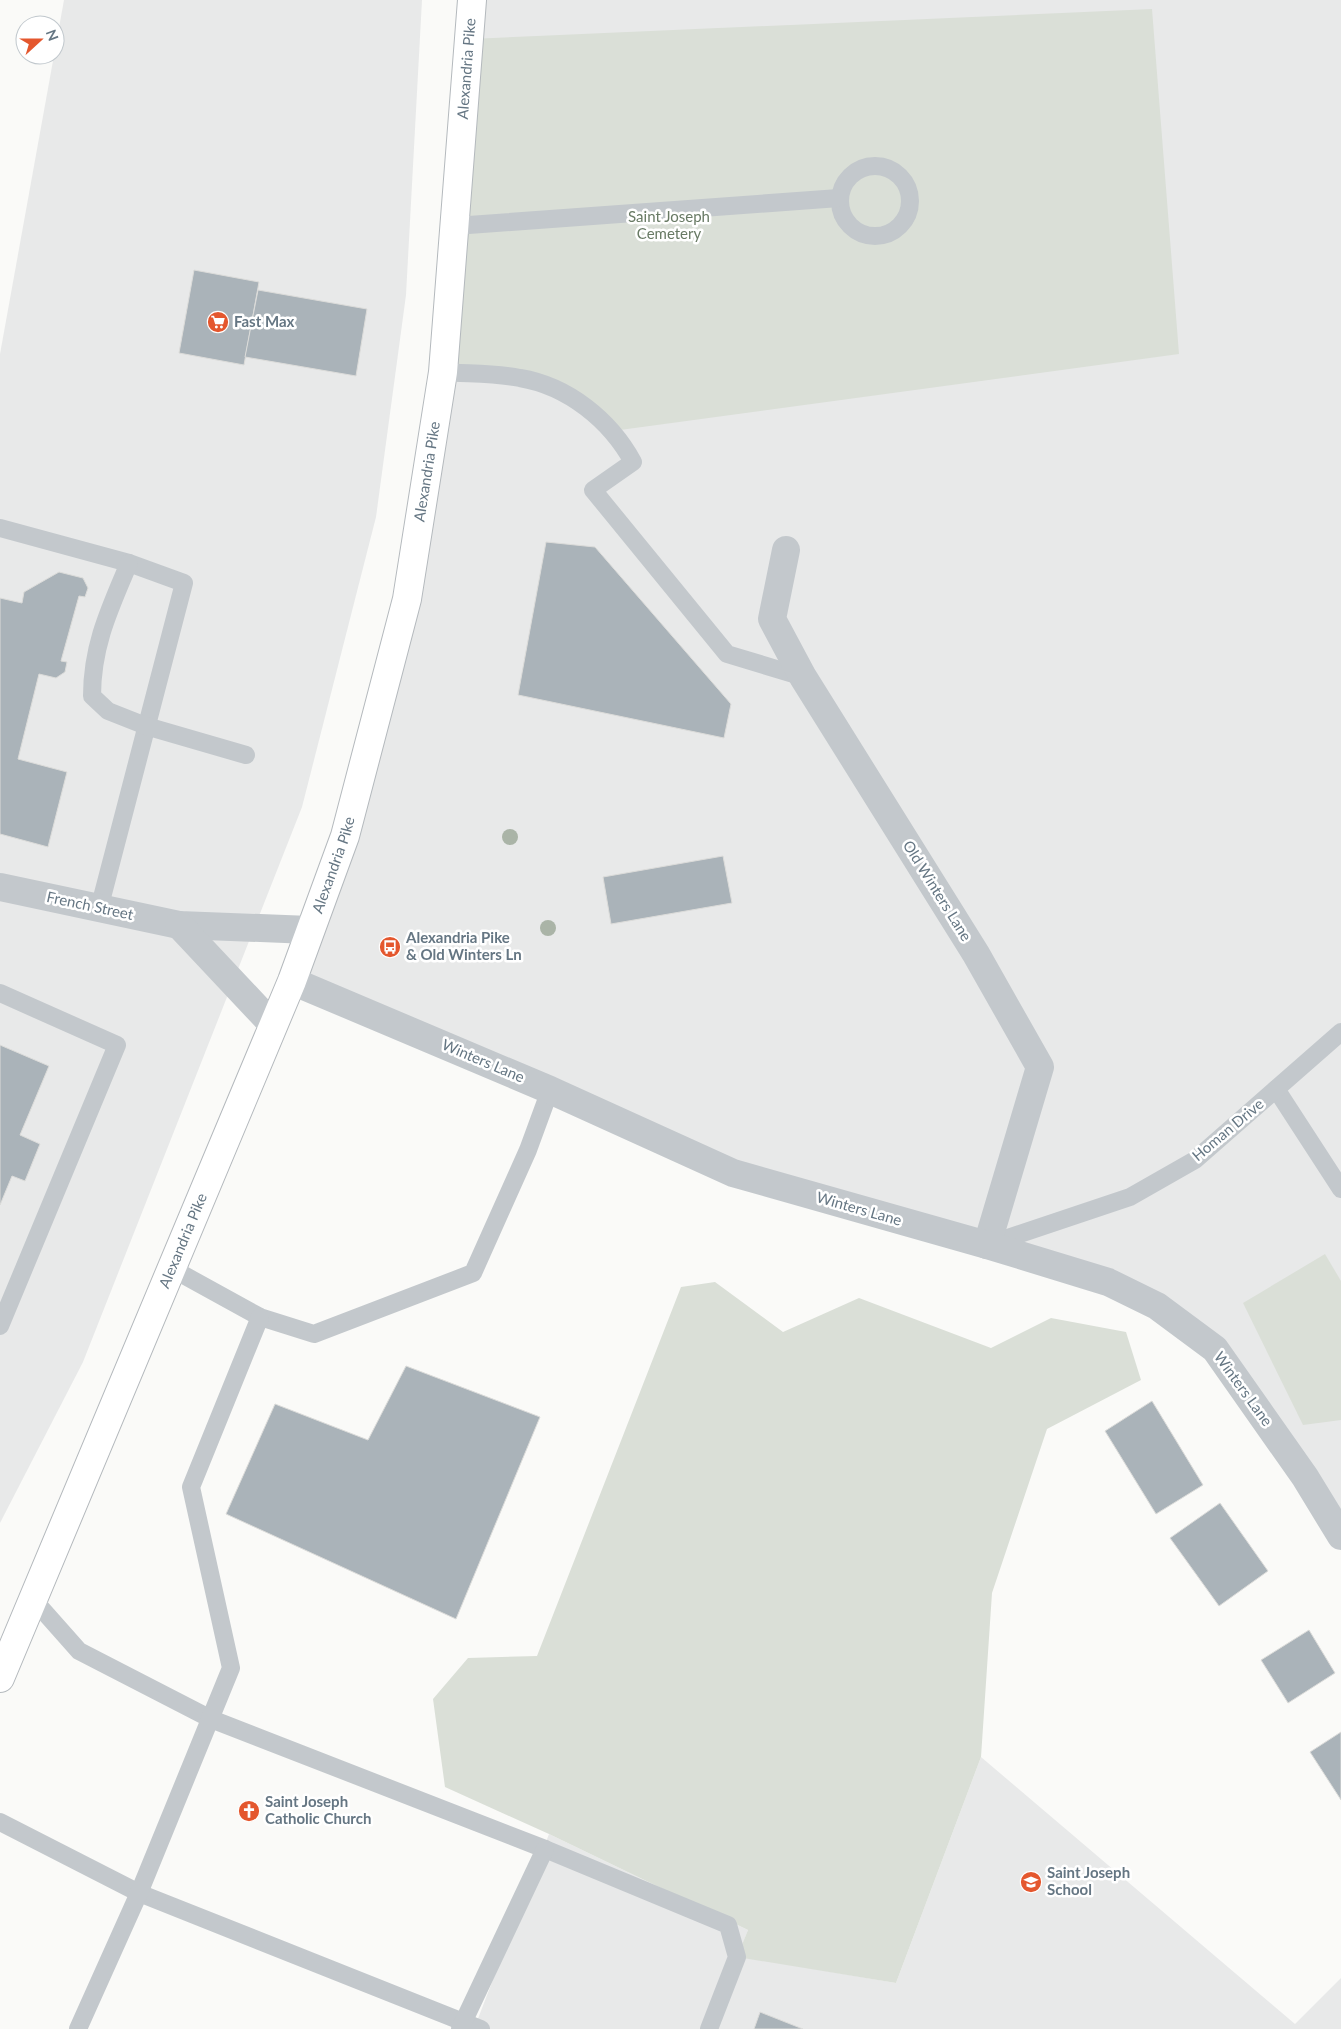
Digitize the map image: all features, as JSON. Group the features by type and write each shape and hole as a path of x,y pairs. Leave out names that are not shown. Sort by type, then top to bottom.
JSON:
{"highway":[{"name":"Alexandria Pike","path":"0,1678 292,981 345,836 407,599 443,372 472,0"}],"street":[{"name":"Old Winters Lane","path":"786,550 772,619 803,677 976,954 1040,1067 987,1245"},
{"name":"French Street","path":"0,887 179,926 310,930"},
{"path":"179,926 273,1025"},
{"name":"Winters Lane","path":"292,981 550,1090 733,1173 987,1245 1108,1282 1157,1306 1215,1349 1300,1469 1341,1536"}],"lane":[{"path":"868,166 880,166 891,169 900,176 907,186 910,197 910,209 905,220 897,229 887,235 864,236 853,230 843,216 839,198 842,187 848,177 857,170 868,166"},
{"path":"455,226 839,198"},
{"path":"443,372 520,378 552,387 582,403 622,442 633,462 593,490 599,498 727,654 803,677"},
{"path":"0,528 129,563 184,583 99,909"},
{"path":"129,563 102,628 92,672 92,696 108,711 146,726 246,755"},
{"path":"0,993 117,1045 0,1326"},
{"name":"Homan Drive","path":"987,1245 1130,1197 1195,1160 1341,1032"},
{"path":"1276,1089 1341,1189"},
{"path":"172,1268 260,1317 314,1334 474,1273 528,1150 550,1090"},
{"path":"78,2029 140,1893 231,1668 191,1487 260,1317"},
{"path":"32,1598 79,1650 211,1718 545,1849 728,1925 738,1957 709,2029"},
{"path":"0,1822 140,1893 462,2025 481,2029"},
{"path":"462,2025 545,1849"}],"shaded area":[{"path":"64,0 422,0 406,295 376,517 302,807 83,1362 0,1523 0,354 52,65 65,65 65,15 61,15"},
{"path":"472,0 1341,0 1341,1536 1273,1430 1157,1306 733,1173 292,981 407,599"},
{"name":"Saint Joseph School","path":"981,1757 1295,2024 1341,1978 1341,2029 474,2029 549,1834 748,1930 738,1956 896,1983"}],"green space":[{"name":"Saint Joseph Cemetery","path":"1152,9 1179,354 620,430 551,387 443,372 469,39"},
{"path":"1325,1254 1341,1281 1341,1420 1303,1425 1243,1303"},
{"path":"715,1282 783,1332 859,1298 991,1348 1051,1318 1126,1332 1141,1380 1047,1429 992,1593 981,1757 896,1983 737,1957 748,1930 549,1834 445,1787 433,1699 468,1658 537,1656 681,1287"}],"building":[{"name":"Fast Max","path":"194,270 259,282 244,365 179,353"},
{"path":"258,290 367,309 356,376 245,357"},
{"path":"546,542 595,547 731,704 724,738 518,695"},
{"path":"59,572 83,578 88,588 85,597 79,596 61,661 67,662 65,672 56,678 39,674 18,759 67,772 48,847 0,834 0,598 22,603 24,592"},
{"path":"723,856 732,903 611,924 603,877"},
{"path":"0,1045 49,1066 20,1135 40,1144 25,1181 12,1176 0,1205"},
{"path":"406,1366 540,1417 456,1619 226,1514 275,1404 368,1440"},
{"path":"1152,1401 1203,1485 1156,1514 1105,1431"},
{"path":"1220,1503 1268,1571 1219,1606 1170,1538"},
{"path":"1309,1630 1335,1673 1288,1703 1261,1660"},
{"path":"1341,1732 1341,1800 1310,1752"},
{"path":"760,2012 803,2029 754,2029"}],"place":[{"name":"Fast Max","path":"218,322"},
{"name":"Alexandria Pike & Old Winters Ln","path":"390,947"},
{"name":"Saint Joseph Catholic Church","path":"249,1811"},
{"name":"Saint Joseph School","path":"1031,1882"}]}
